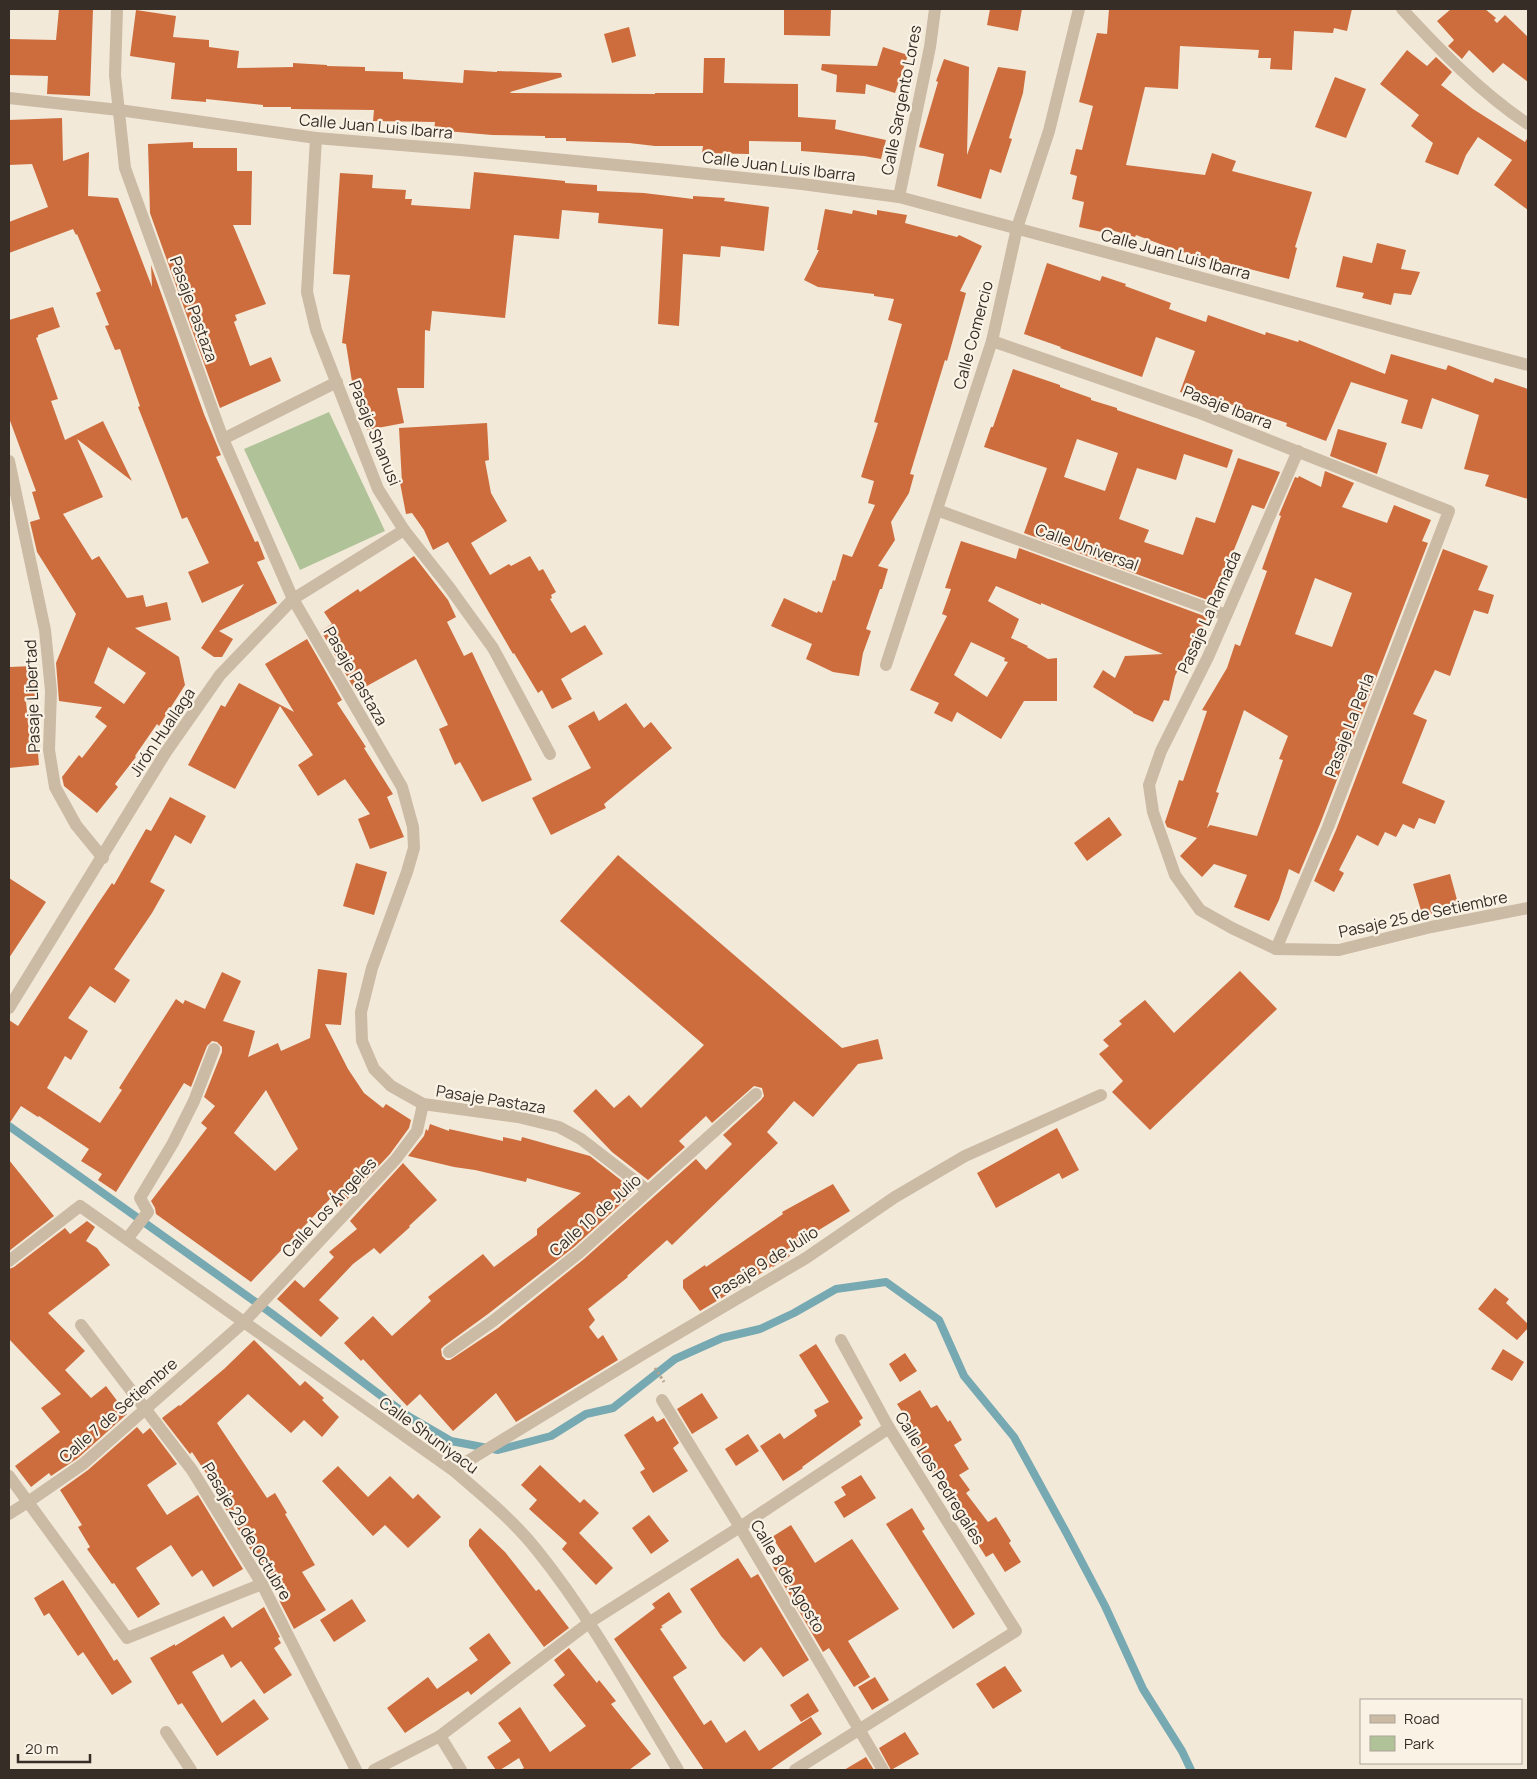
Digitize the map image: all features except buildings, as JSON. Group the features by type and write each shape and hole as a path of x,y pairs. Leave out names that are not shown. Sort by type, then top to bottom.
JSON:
{"street":[{"name":"Pasaje Pastaza","path":"117,9 115,75 125,168 223,439 293,599 402,788 413,826 414,848 372,968 361,1012 362,1041 374,1069 391,1086 423,1104 518,1117 559,1127 581,1139 647,1190"},
{"name":"Calle Sargento Lores","path":"899,197 930,47 935,9"},
{"name":"Calle Comercio","path":"886,665 992,341 1017,228 1049,131 1079,9"},
{"path":"1402,9 1457,67 1512,114 1528,124"},
{"name":"Calle Juan Luis Ibarra","path":"9,98 119,110 316,138 668,170 802,184 899,197 1528,365"},
{"name":"Pasaje Shanusi","path":"316,138 307,292 316,330 378,489 404,530 449,587 492,648 550,754"},
{"name":"Pasaje Ibarra","path":"992,341 1197,412 1449,511"},
{"path":"223,439 337,382"},
{"name":"Pasaje La Ramada","path":"1148,786 1161,751 1208,657 1298,451"},
{"name":"Pasaje Libertad","path":"9,461 45,630 50,691 48,750 55,788 76,825 102,858"},
{"name":"Calle Universal","path":"937,510 1226,615"},
{"name":"Pasaje La Perla","path":"1276,949 1328,826 1449,511"},
{"name":"Jirón Huallaga","path":"9,1008 166,752 220,675 293,599 404,530"},
{"name":"Pasaje 25 de Setiembre","path":"1148,786 1153,812 1175,875 1200,910 1276,949 1339,950 1431,927 1528,908"},
{"path":"127,1239 148,1212 140,1198 173,1143 194,1101 214,1049"},
{"name":"Calle 10 de Julio","path":"449,1352 579,1253 756,1094"},
{"name":"Pasaje 9 de Julio","path":"453,1470 806,1258 895,1197 965,1156 1101,1094"},
{"name":"Calle Los Ángeles","path":"243,1323 396,1159 417,1131 423,1104"},
{"name":"Calle Shuniyacu","path":"9,1261 80,1206 453,1470 491,1502 535,1548 590,1622 678,1770"},
{"name":"Calle 7 de Setiembre","path":"9,1514 83,1464 243,1323"},
{"name":"Pasaje 29 de Octubre","path":"81,1326 192,1470 262,1584 356,1770"},
{"name":"Calle Los Pedregales","path":"842,1340 889,1428 1016,1630 860,1728"},
{"name":"Calle 8 de Agosto","path":"662,1400 860,1728 883,1770"},
{"path":"374,1770 440,1736 590,1622 740,1528 889,1428"},
{"path":"9,1476 127,1638 262,1584"},
{"path":"795,1770 860,1728"},
{"path":"166,1732 191,1770"},
{"path":"440,1736 461,1770"}],"path":[{"path":"645,1353 668,1388"}],"green space":[{"path":"329,412 385,531 300,570 244,449"}],"waterway":[{"path":"9,1126 271,1313 408,1416 451,1441 498,1450 551,1436 586,1414 613,1408 675,1359 722,1338 760,1329 794,1313 836,1289 886,1282 939,1320 964,1376 1014,1437 1105,1606 1143,1689 1182,1751 1191,1770"}]}
